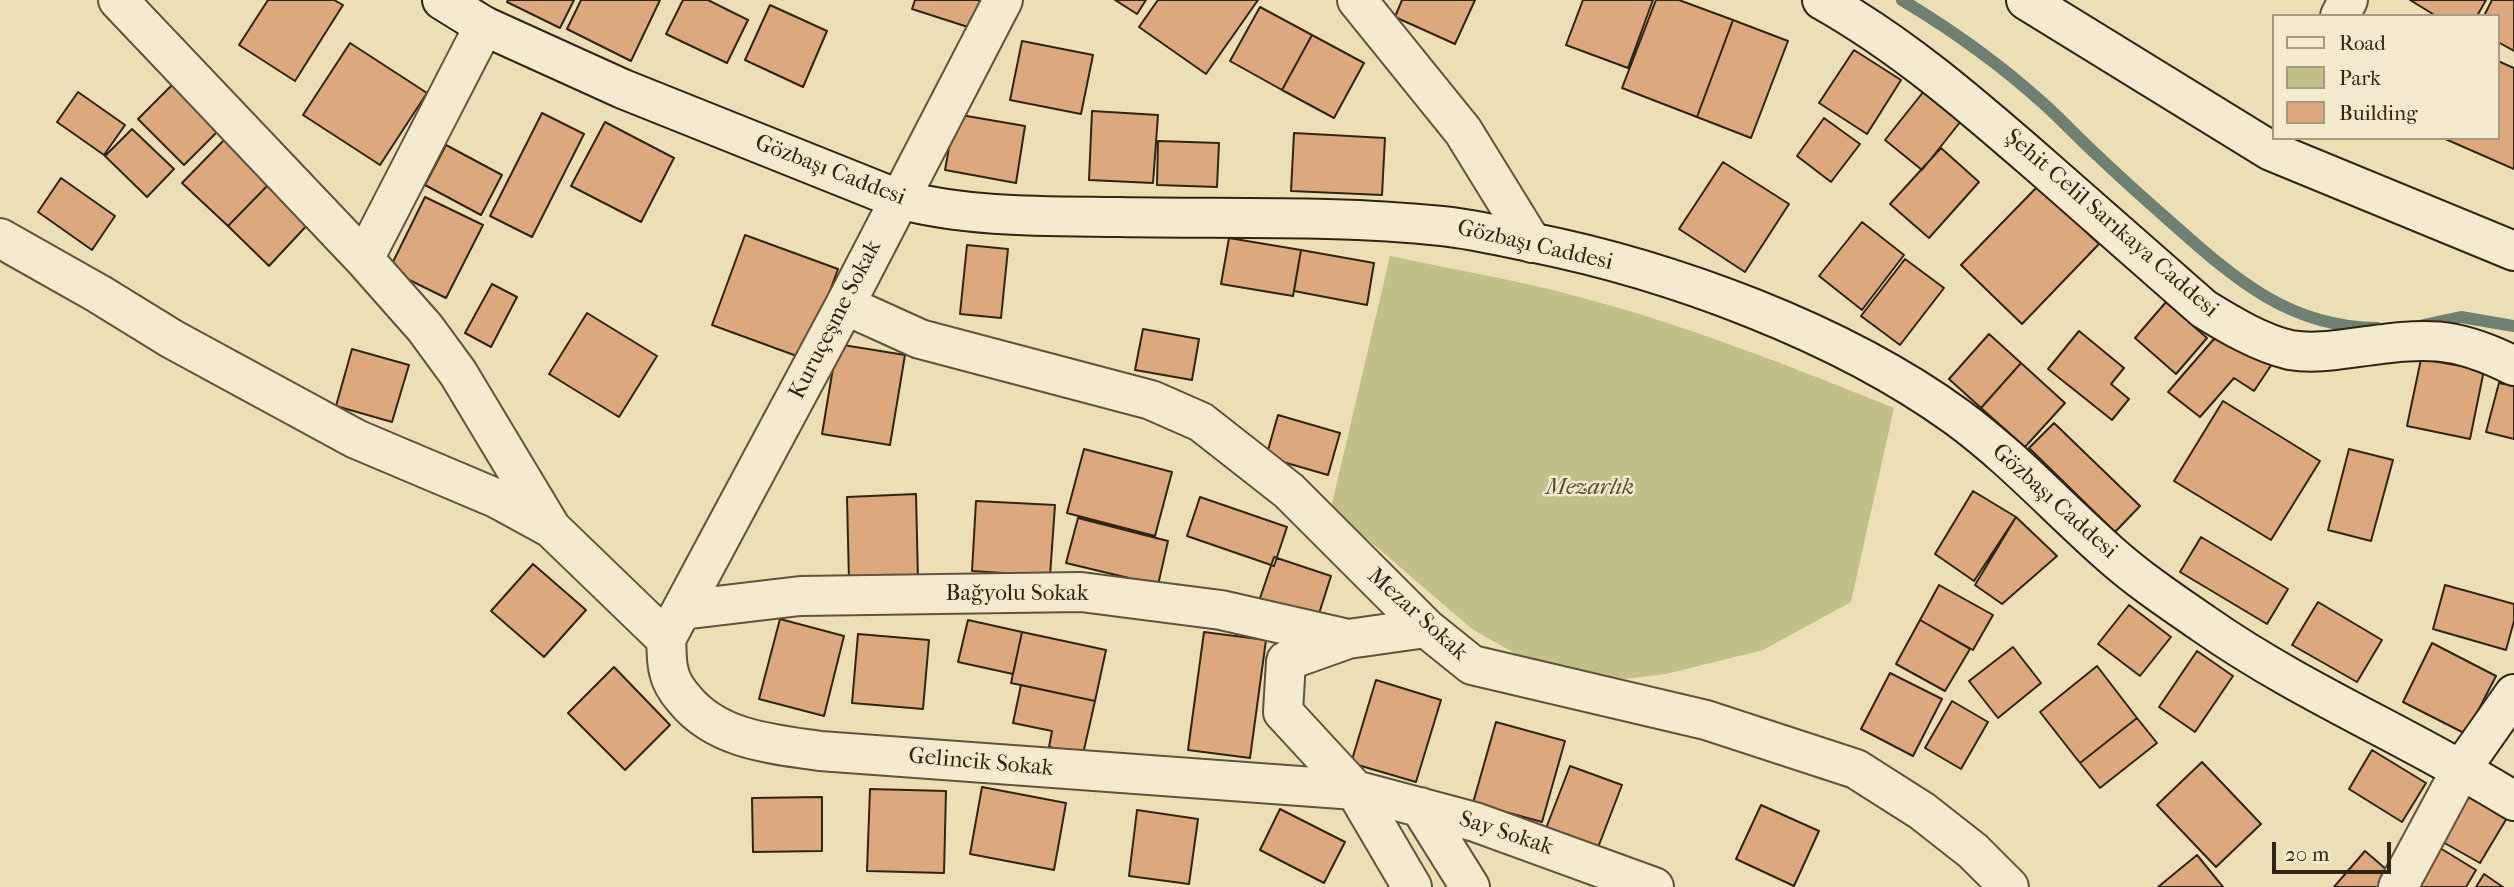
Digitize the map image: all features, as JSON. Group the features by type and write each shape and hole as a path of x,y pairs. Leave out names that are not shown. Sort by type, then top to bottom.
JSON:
{"street":[{"path":"118,0 425,328 458,373 551,528"},
{"name":"Gözbaşı Caddesi","path":"442,0 484,26 622,89 898,199 923,206 1004,215 1397,222 1448,227 1566,250 1675,281 1734,302 1803,329 1921,392 2000,451 2112,556 2206,625 2252,655 2462,768 2514,801"},
{"name":"Kuruçeşme Sokak","path":"674,625 845,305 1003,0"},
{"path":"1357,0 1463,131 1532,243"},
{"name":"Şehit Celil Sarıkaya Caddesi","path":"1822,0 1853,18 1964,98 2204,309 2226,323 2290,349 2314,352 2427,340 2451,341 2473,347 2514,366"},
{"path":"2026,0 2274,144 2513,246"},
{"path":"363,259 484,26"},
{"path":"0,238 172,339 356,439 498,499 551,528 674,625"},
{"name":"Mezar Sokak","path":"845,305 920,339 1152,400 1201,422 1289,492 1426,628 1472,665 1706,720 1856,769 1922,811 1973,851 2009,887"},
{"name":"Bağyolu Sokak","path":"674,625 800,596 1082,592 1221,610 1349,639"},
{"name":"Gelincik Sokak","path":"674,625 669,673 678,692 696,714 725,731 768,744 820,751 1355,790"},
{"path":"1412,887 1355,790 1283,712 1286,662 1349,639 1426,628"},
{"path":"2398,887 2462,768 2514,694"},
{"name":"Say Sokak","path":"1355,790 1487,826 1654,887"},
{"path":"1420,807 1470,887"}],"green space":[{"name":"Mezarlık","path":"1390,256 1535,286 1623,309 1740,348 1894,408 1851,602 1763,650 1666,674 1624,679 1557,667 1516,654 1472,629 1331,508"}],"building":[{"path":"268,0 334,0 343,5 295,81 239,45"},
{"path":"574,0 560,28 507,2"},
{"path":"581,0 660,0 631,61 567,29"},
{"path":"683,0 708,0 748,20 727,63 666,34"},
{"path":"915,0 980,0 971,28 912,9"},
{"path":"1115,0 1146,0 1137,14"},
{"path":"1158,0 1258,0 1206,74 1139,27"},
{"path":"1402,0 1475,0 1455,44 1395,17"},
{"path":"1583,0 1653,0 1628,68 1566,45"},
{"path":"1656,0 1679,0 1733,20 1697,117 1622,88"},
{"path":"2410,0 2486,0 2478,14 2433,14"},
{"path":"2492,0 2514,0 2514,51 2500,43 2500,14 2485,14"},
{"path":"770,5 827,31 803,87 745,60"},
{"path":"1260,7 1312,35 1282,90 1230,61"},
{"path":"1733,20 1788,41 1751,138 1697,117"},
{"path":"1312,35 1364,63 1334,118 1282,90"},
{"path":"1022,41 1093,55 1081,114 1010,100"},
{"path":"350,43 427,93 380,165 303,115"},
{"path":"1854,50 1901,80 1867,134 1819,103"},
{"path":"2500,62 2514,68 2514,169 2448,140 2500,140"},
{"path":"177,80 223,126 184,165 138,119"},
{"path":"1928,86 1965,116 1922,170 1885,140"},
{"path":"78,92 125,125 104,155 57,122"},
{"path":"1092,111 1158,115 1153,183 1089,180"},
{"path":"542,113 584,134 532,237 490,216"},
{"path":"955,114 1025,126 1016,183 945,170"},
{"path":"1824,118 1860,144 1831,182 1797,156"},
{"path":"605,122 674,158 641,222 571,186"},
{"path":"132,129 174,169 147,197 105,156"},
{"path":"1294,133 1385,138 1382,195 1291,191"},
{"path":"224,140 269,184 228,226 182,183"},
{"path":"1158,141 1219,143 1217,187 1157,185"},
{"path":"446,145 502,175 481,215 425,185"},
{"path":"1941,148 1979,182 1929,238 1890,204"},
{"path":"1723,162 1789,204 1745,272 1679,229"},
{"path":"61,178 115,216 92,250 38,212"},
{"path":"269,184 310,222 269,266 228,226"},
{"path":"2038,186 2099,244 2022,324 1961,265"},
{"path":"425,197 483,225 446,298 389,270"},
{"path":"1862,222 1904,255 1862,310 1819,276"},
{"path":"745,235 838,269 805,359 712,325"},
{"path":"1229,238 1301,250 1293,296 1221,284"},
{"path":"967,245 1008,249 1001,318 960,314"},
{"path":"1301,250 1374,263 1367,305 1294,291"},
{"path":"1905,259 1944,288 1900,345 1861,316"},
{"path":"492,284 517,297 491,347 465,333"},
{"path":"2166,302 2207,338 2176,374 2135,338"},
{"path":"587,313 657,356 619,417 549,374"},
{"path":"1143,329 1199,339 1192,380 1135,370"},
{"path":"2079,331 2124,368 2111,384 2129,399 2112,420 2048,369"},
{"path":"1989,334 2021,363 1981,408 1949,379"},
{"path":"2220,337 2272,364 2254,391 2234,378 2200,417 2168,392 2213,340"},
{"path":"837,344 905,355 890,445 822,434"},
{"path":"352,349 409,365 392,422 336,406"},
{"path":"2421,359 2484,370 2470,439 2407,426"},
{"path":"2021,363 2065,403 2025,447 1981,408"},
{"path":"2499,383 2514,386 2514,439 2486,432"},
{"path":"2223,401 2320,461 2271,540 2174,481"},
{"path":"1278,415 1340,433 1328,475 1266,457"},
{"path":"2054,423 2140,506 2115,532 2029,448"},
{"path":"1084,449 1172,472 1155,536 1067,513"},
{"path":"2349,449 2393,460 2371,541 2328,530"},
{"path":"1973,491 2016,517 1974,581 1935,554"},
{"path":"916,494 918,581 849,582 847,497"},
{"path":"1200,497 1287,527 1274,566 1187,536"},
{"path":"976,501 1055,505 1050,576 972,571"},
{"path":"2016,517 2057,556 2002,604 1975,585"},
{"path":"1078,518 1168,541 1158,585 1066,563"},
{"path":"2201,537 2288,589 2267,624 2180,572"},
{"path":"1274,557 1331,576 1317,620 1259,601"},
{"path":"533,564 586,610 544,657 491,611"},
{"path":"1939,585 1993,615 1973,650 1920,620"},
{"path":"2445,585 2514,604 2514,621 2506,650 2433,629"},
{"path":"2318,602 2382,640 2357,682 2292,645"},
{"path":"2129,605 2171,637 2140,676 2098,644"},
{"path":"780,619 844,636 824,716 759,699"},
{"path":"968,620 1022,632 1013,674 958,662"},
{"path":"1920,620 1970,649 1945,691 1896,664"},
{"path":"1022,632 1106,650 1095,701 1011,683"},
{"path":"1204,632 1266,640 1250,758 1188,750"},
{"path":"858,634 929,640 923,709 852,703"},
{"path":"2432,643 2496,676 2466,734 2403,702"},
{"path":"2013,647 2041,683 1998,718 1969,681"},
{"path":"2197,651 2233,676 2195,732 2159,707"},
{"path":"2097,666 2137,718 2080,763 2040,712"},
{"path":"614,667 670,725 625,770 568,713"},
{"path":"1890,673 1942,699 1913,756 1861,729"},
{"path":"1376,680 1441,700 1416,782 1351,763"},
{"path":"1021,685 1095,701 1083,754 1049,747 1052,731 1013,723"},
{"path":"1952,701 1988,722 1961,769 1925,748"},
{"path":"2137,718 2157,743 2100,788 2080,763"},
{"path":"1496,722 1565,741 1542,822 1473,803"},
{"path":"2372,750 2426,783 2402,822 2349,789"},
{"path":"2202,762 2261,824 2216,867 2157,805"},
{"path":"1570,766 1622,785 1597,850 1545,831"},
{"path":"982,787 1066,803 1054,870 970,854"},
{"path":"870,789 946,791 944,873 867,871"},
{"path":"2468,795 2507,818 2480,863 2441,841"},
{"path":"822,797 822,851 753,852 752,798"},
{"path":"1761,805 1819,831 1794,886 1736,859"},
{"path":"1280,809 1345,842 1324,883 1260,850"},
{"path":"1137,810 1198,819 1189,884 1129,876"},
{"path":"2440,848 2476,870 2466,887 2416,887"},
{"path":"2365,851 2394,876 2385,887 2334,887"},
{"path":"2197,855 2223,887 2158,887"},
{"path":"2484,874 2503,887 2476,887"}],"waterway":[{"path":"1902,0 1958,36 2011,76 2154,207 2242,281 2290,309 2317,319 2346,326 2377,328"},
{"path":"2423,325 2461,317 2514,326"}]}
